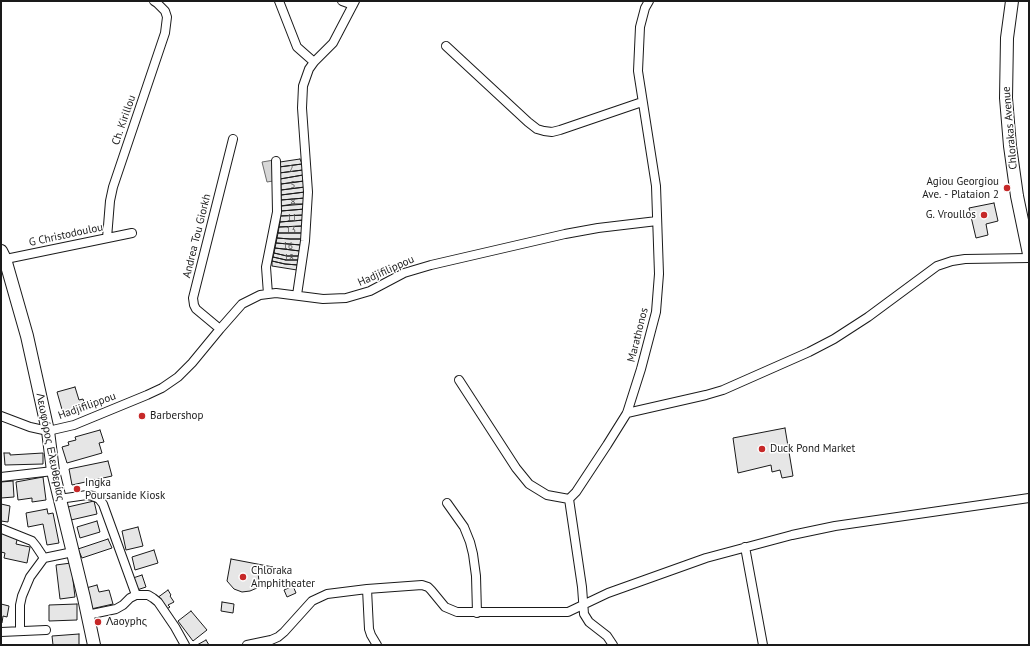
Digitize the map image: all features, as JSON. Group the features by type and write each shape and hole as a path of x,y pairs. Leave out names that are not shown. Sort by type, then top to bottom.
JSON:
{"main road":[{"name":"Chlorakas Avenue","path":"1012,1 1007,38 1006,98 1009,140 1016,189 1029,254"},
{"name":"Λεωφόρος Ελευθερίας","path":"2,257 27,336 48,431 53,471 59,499 73,552 94,645"}],"street":[{"name":"Ch. Kirillou","path":"107,238 112,187 165,33 167,17 165,11 158,3 154,1"},
{"path":"279,1 297,47 314,62"},
{"path":"297,295 305,241 308,192 302,97 305,78 314,62 333,43 354,3 342,1"},
{"name":"Marathonos","path":"569,499 576,492 627,413 641,369 656,312 659,274 656,186 638,71 639,37 642,18 649,1"},
{"path":"446,46 536,129 552,132 560,130 642,102"},
{"name":"Andrea Tou Giorkh","path":"220,329 196,309 193,298 233,139"},
{"path":"268,294 266,267 277,212 276,161"},
{"name":"Hadjifilippou","path":"48,431 90,419 162,388 174,380 192,363 242,304 252,298 276,293 323,299 346,298 370,291 404,273 431,264 565,234 598,228 657,221"},
{"name":"G Christodoulou","path":"2,257 132,233"},
{"path":"627,413 672,404 717,392 809,352 834,339 868,317 937,266 952,261 965,259 1029,258"},
{"path":"459,380 516,468 529,484 547,495 569,499 584,614 607,636 613,645"},
{"path":"1,416 30,427 48,431"},
{"path":"1,477 53,471"},
{"path":"59,499 87,495 99,499 103,504 136,595"},
{"path":"247,645 278,637 312,601 327,594 368,588 422,586 428,587 441,603 449,609 457,612 568,612 608,594 692,563 792,535 835,526 1029,498"},
{"path":"447,503 464,527 470,542 476,576 476,613"},
{"path":"2,530 32,541 44,558"},
{"path":"745,547 763,645"},
{"path":"20,631 20,605 30,577 44,558 73,552"},
{"path":"368,588 369,629 370,635 377,645"},
{"path":"87,615 116,609 130,598 143,594 153,598 175,627 185,645"},
{"path":"1,632 46,630"}],"shaded area":[{"path":"274,160 273,181 267,182 262,162"}],"building":[{"path":"300,159 302,164 279,167 280,162"},
{"path":"302,164 303,170 279,173 279,167"},
{"path":"303,170 303,175 280,179 279,173"},
{"path":"303,175 304,181 281,184 280,179"},
{"path":"304,181 305,187 281,190 281,184"},
{"path":"305,187 305,192 281,195 281,190"},
{"path":"305,192 305,198 281,200 281,195"},
{"path":"305,198 305,204 281,206 281,200"},
{"name":"G. Vroullos","path":"994,203 998,221 986,224 988,235 976,238 969,208"},
{"path":"305,204 305,209 281,211 281,206"},
{"path":"305,209 305,215 280,216 281,211"},
{"path":"305,215 304,220 280,222 280,216"},
{"path":"304,220 303,226 279,227 280,222"},
{"path":"303,226 303,233 278,233 279,227"},
{"path":"278,233 303,233 302,239 290,239 277,238"},
{"path":"277,238 302,239 301,245 276,243"},
{"path":"276,243 301,245 300,251 275,248"},
{"path":"275,248 300,251 299,256 287,256 274,253"},
{"path":"274,253 287,256 299,256 299,260 286,260 273,257"},
{"path":"273,257 286,260 299,260 298,265 272,261"},
{"path":"272,261 298,265 297,270 272,266"},
{"path":"75,387 79,400 83,399 86,409 79,411 78,409 63,413 57,392"},
{"path":"785,428 793,476 782,478 780,470 772,472 771,465 738,473 733,438"},
{"path":"100,430 104,442 99,443 102,453 67,463 62,447 69,445 68,442 76,440 75,437"},
{"path":"4,453 10,453 10,455 43,453 43,464 5,465"},
{"path":"108,461 112,476 72,485 69,469"},
{"path":"43,477 46,500 32,502 32,498 18,500 16,482"},
{"path":"13,481 14,497 1,498 1,482"},
{"path":"94,501 97,514 71,520 68,507"},
{"path":"1,504 10,506 8,522 1,521"},
{"path":"47,509 48,514 53,513 59,543 47,545 43,524 28,527 26,513"},
{"path":"97,521 100,532 80,538 77,527"},
{"path":"138,527 143,546 126,550 122,531"},
{"path":"1,533 18,536 16,544 30,547 27,563 4,558 5,553 1,552"},
{"path":"108,539 112,548 82,558 78,549"},
{"path":"154,550 158,563 135,570 132,557"},
{"name":"Chloraka Amphitheater","path":"231,559 273,567 258,572 259,582 257,588 242,592 234,589 227,581"},
{"path":"71,563 75,597 60,599 56,565"},
{"path":"142,575 146,587 137,590 133,578"},
{"path":"97,585 99,592 109,590 113,604 91,609 86,588"},
{"path":"293,586 296,593 287,597 284,590"},
{"path":"168,590 174,602 168,605 170,607 165,610 157,598"},
{"path":"222,602 234,604 233,613 221,611"},
{"path":"1,604 9,606 7,617 3,616 2,623 1,623"},
{"path":"77,604 77,620 49,621 49,605"},
{"path":"191,611 207,630 193,641 178,621"},
{"path":"79,634 79,645 53,645 52,636"},
{"path":"206,640 209,645 197,645"}],"place":[{"name":"Agiou Georgiou Ave. - Plataion 2","path":"1007,188"},
{"name":"G. Vroullos","path":"984,215"},
{"name":"Barbershop","path":"142,416"},
{"name":"Duck Pond Market","path":"762,449"},
{"name":"Ingka Poursanide Kiosk","path":"77,489"},
{"name":"Chloraka Amphitheater","path":"243,577"},
{"name":"Λaoyphς","path":"98,622"}]}
